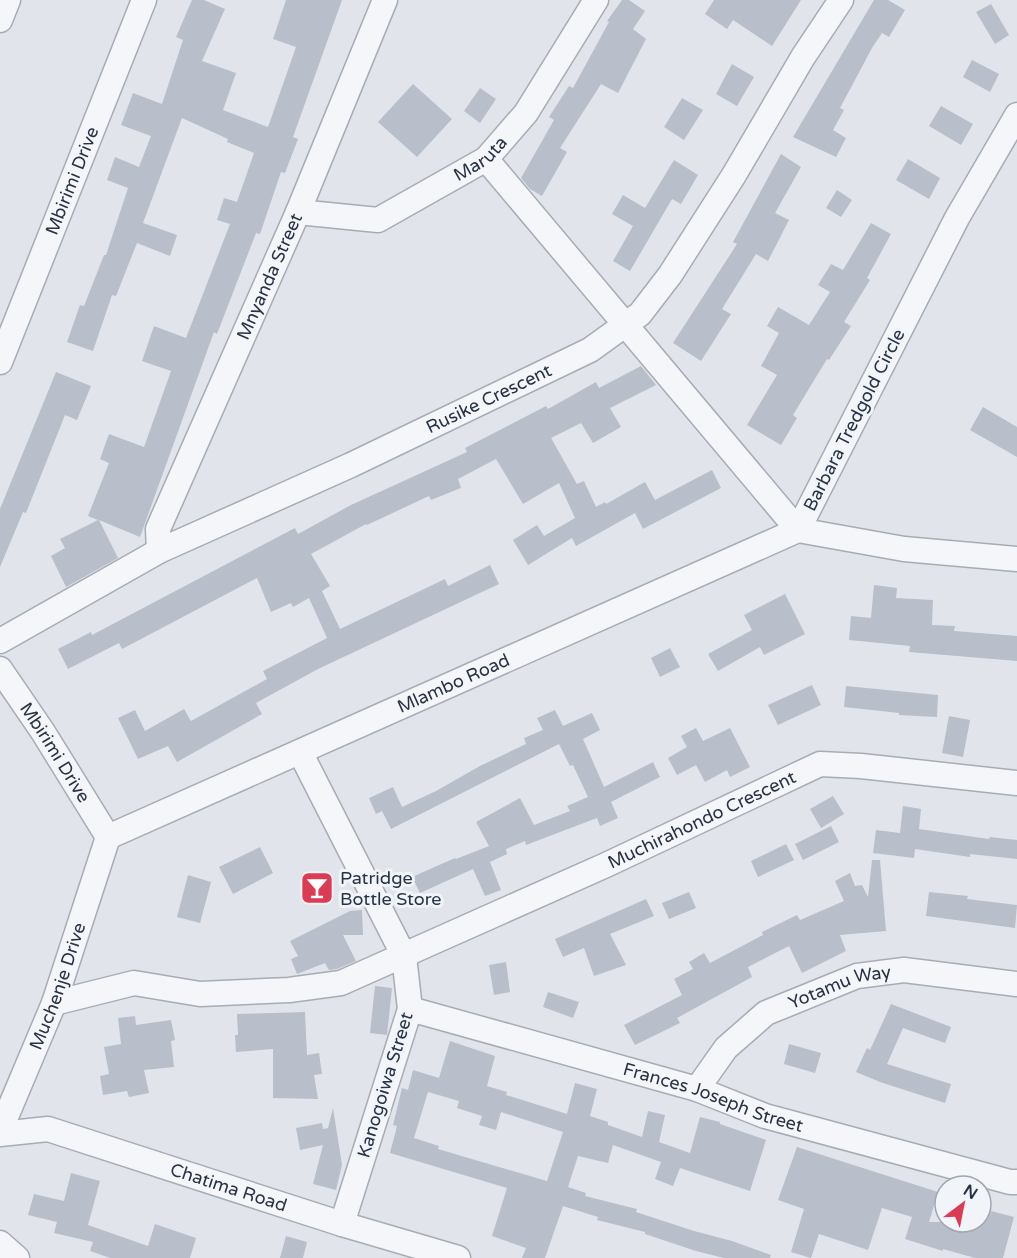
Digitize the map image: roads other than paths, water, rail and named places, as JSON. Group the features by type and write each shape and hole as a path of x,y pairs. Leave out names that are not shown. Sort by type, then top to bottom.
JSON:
{"street":[{"path":"0,20 8,0"},
{"name":"Mbirimi Drive","path":"0,362 144,0"},
{"name":"Mnyanda Street","path":"159,551 158,529 298,212 385,0"},
{"name":"Maruta","path":"298,212 378,220 486,159 526,113 596,0"},
{"name":"Rusike Crescent","path":"0,641 159,551 351,465 590,350 640,314 670,275 734,175 803,57 841,0"},
{"name":"Barbara Tredgold Circle","path":"1017,115 957,218 798,530 904,549 1017,559"},
{"path":"486,159 798,530"},
{"name":"Mlambo Road","path":"108,837 798,530"},
{"name":"Mbirimi Drive","path":"0,669 43,732 108,837"},
{"name":"Kanogoiwa Street","path":"300,752 404,956 410,1009 342,1224"},
{"name":"Muchirahondo Crescent","path":"54,1003 134,983 200,994 289,990 341,983 606,865 820,764 861,765 1017,783"},
{"name":"Muchenje Drive","path":"0,1133 54,1003 108,837"},
{"name":"Yotamu Way","path":"697,1089 726,1048 766,1013 857,976 904,970 1017,984"},
{"name":"Frances Joseph Street","path":"410,1009 697,1089 765,1116 1017,1182"},
{"name":"Chatima Road","path":"0,1133 48,1128 342,1224 458,1258"},
{"path":"0,1243 17,1258"}],"place":[{"name":"Patridge Bottle Store","path":"317,888"}]}
